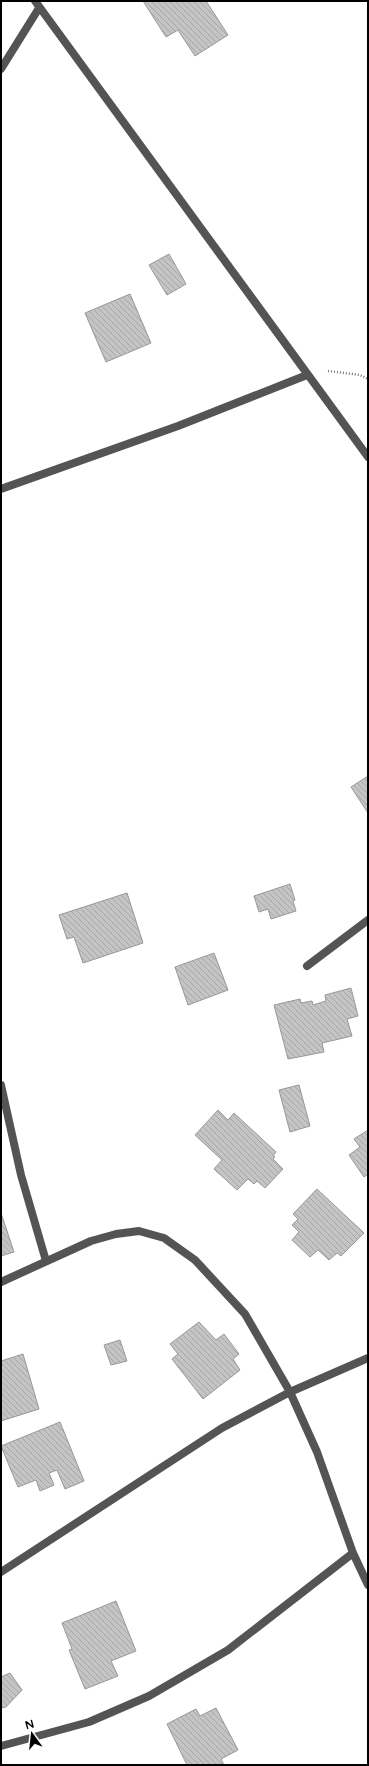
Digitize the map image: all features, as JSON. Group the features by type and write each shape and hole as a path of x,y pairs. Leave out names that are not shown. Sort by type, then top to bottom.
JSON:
{"street":[{"path":"1,69 37,4 368,457"},
{"path":"1,489 178,426 307,375"},
{"path":"307,966 368,920"},
{"path":"1,1085 21,1175 46,1261"},
{"path":"1,1282 91,1241 116,1234 139,1231 164,1238 195,1260 245,1314 290,1392 317,1452 353,1553 368,1585"},
{"path":"1,1572 222,1428 290,1392 368,1358"},
{"path":"1,1746 88,1722 149,1696 228,1650 353,1553"}],"path":[{"path":"307,375 331,370 360,375 368,379"}],"building":[{"path":"143,1 206,1 228,35 195,56 178,30 166,37"},
{"path":"169,254 186,284 167,295 149,265"},
{"path":"130,294 151,343 106,362 85,313"},
{"path":"368,776 368,813 351,787"},
{"path":"290,884 295,900 293,901 296,911 271,919 268,909 259,912 254,896"},
{"path":"127,893 143,943 83,963 74,937 67,939 59,915"},
{"path":"214,953 228,990 188,1005 175,967"},
{"path":"351,988 358,1016 347,1019 352,1036 322,1043 324,1052 288,1059 274,1005 300,999 301,1003 312,1001 313,1005 326,1001 325,995"},
{"path":"299,1085 310,1126 290,1132 279,1090"},
{"path":"218,1110 228,1120 234,1113 276,1152 273,1159 283,1169 265,1188 257,1181 254,1184 248,1179 237,1190 214,1169 222,1160 195,1135"},
{"path":"368,1130 368,1174 364,1177 349,1155 360,1147 354,1139"},
{"path":"317,1189 364,1233 341,1256 337,1253 329,1260 318,1250 310,1257 292,1240 299,1232 292,1225 298,1219 293,1214"},
{"path":"1,1213 14,1252 1,1256"},
{"path":"199,1322 216,1340 224,1334 239,1354 233,1359 240,1370 203,1399 172,1359 178,1354 170,1344"},
{"path":"120,1340 127,1361 111,1365 104,1345"},
{"path":"23,1354 39,1409 1,1421 1,1361"},
{"path":"60,1422 84,1481 65,1489 57,1470 49,1473 54,1485 40,1491 36,1480 18,1487 1,1446"},
{"path":"116,1601 136,1651 111,1661 118,1676 85,1689 69,1650 72,1649 62,1623"},
{"path":"10,1673 22,1690 6,1707 1,1708 1,1677"},
{"path":"216,1708 238,1750 221,1759 224,1765 187,1765 167,1724 196,1709 200,1716"}]}
